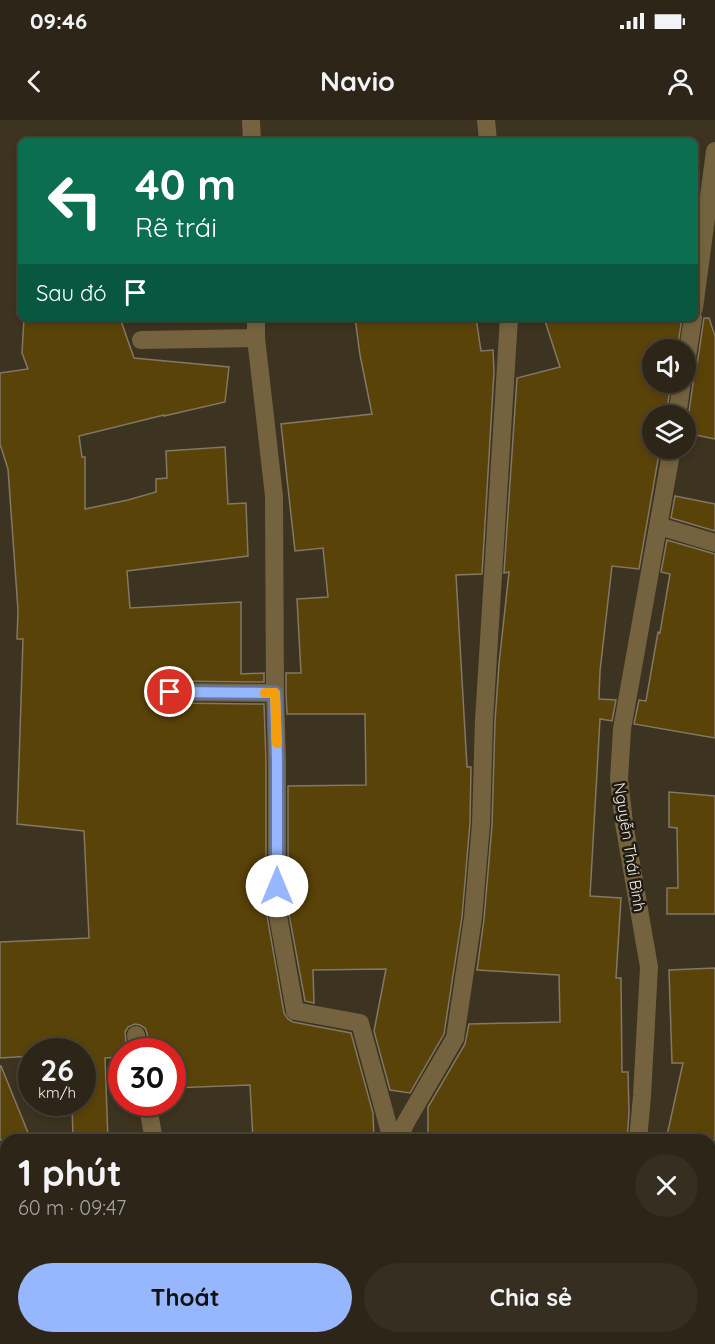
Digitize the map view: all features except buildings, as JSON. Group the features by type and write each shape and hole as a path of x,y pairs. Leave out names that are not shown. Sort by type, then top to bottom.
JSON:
{"street":[{"path":"251,120 252,138"},
{"path":"486,120 488,138"},
{"path":"698,278 715,151"},
{"path":"256,321 274,496 277,910 295,1011 360,1023 390,1134"},
{"path":"401,1134 455,1038 472,918 481,824 484,720 509,321"},
{"path":"690,339 693,321"},
{"path":"141,340 256,338"},
{"name":"Nguyễn Thái Bình","path":"639,1134 649,968 624,823 619,778 622,729 670,459"},
{"path":"659,526 715,543"},
{"path":"170,692 275,693"},
{"path":"150,1116 153,1134"}],"slow traffic":[{"path":"265,693 275,693 277,743"}],"route":[{"path":"170,692 275,693 277,886"}]}
